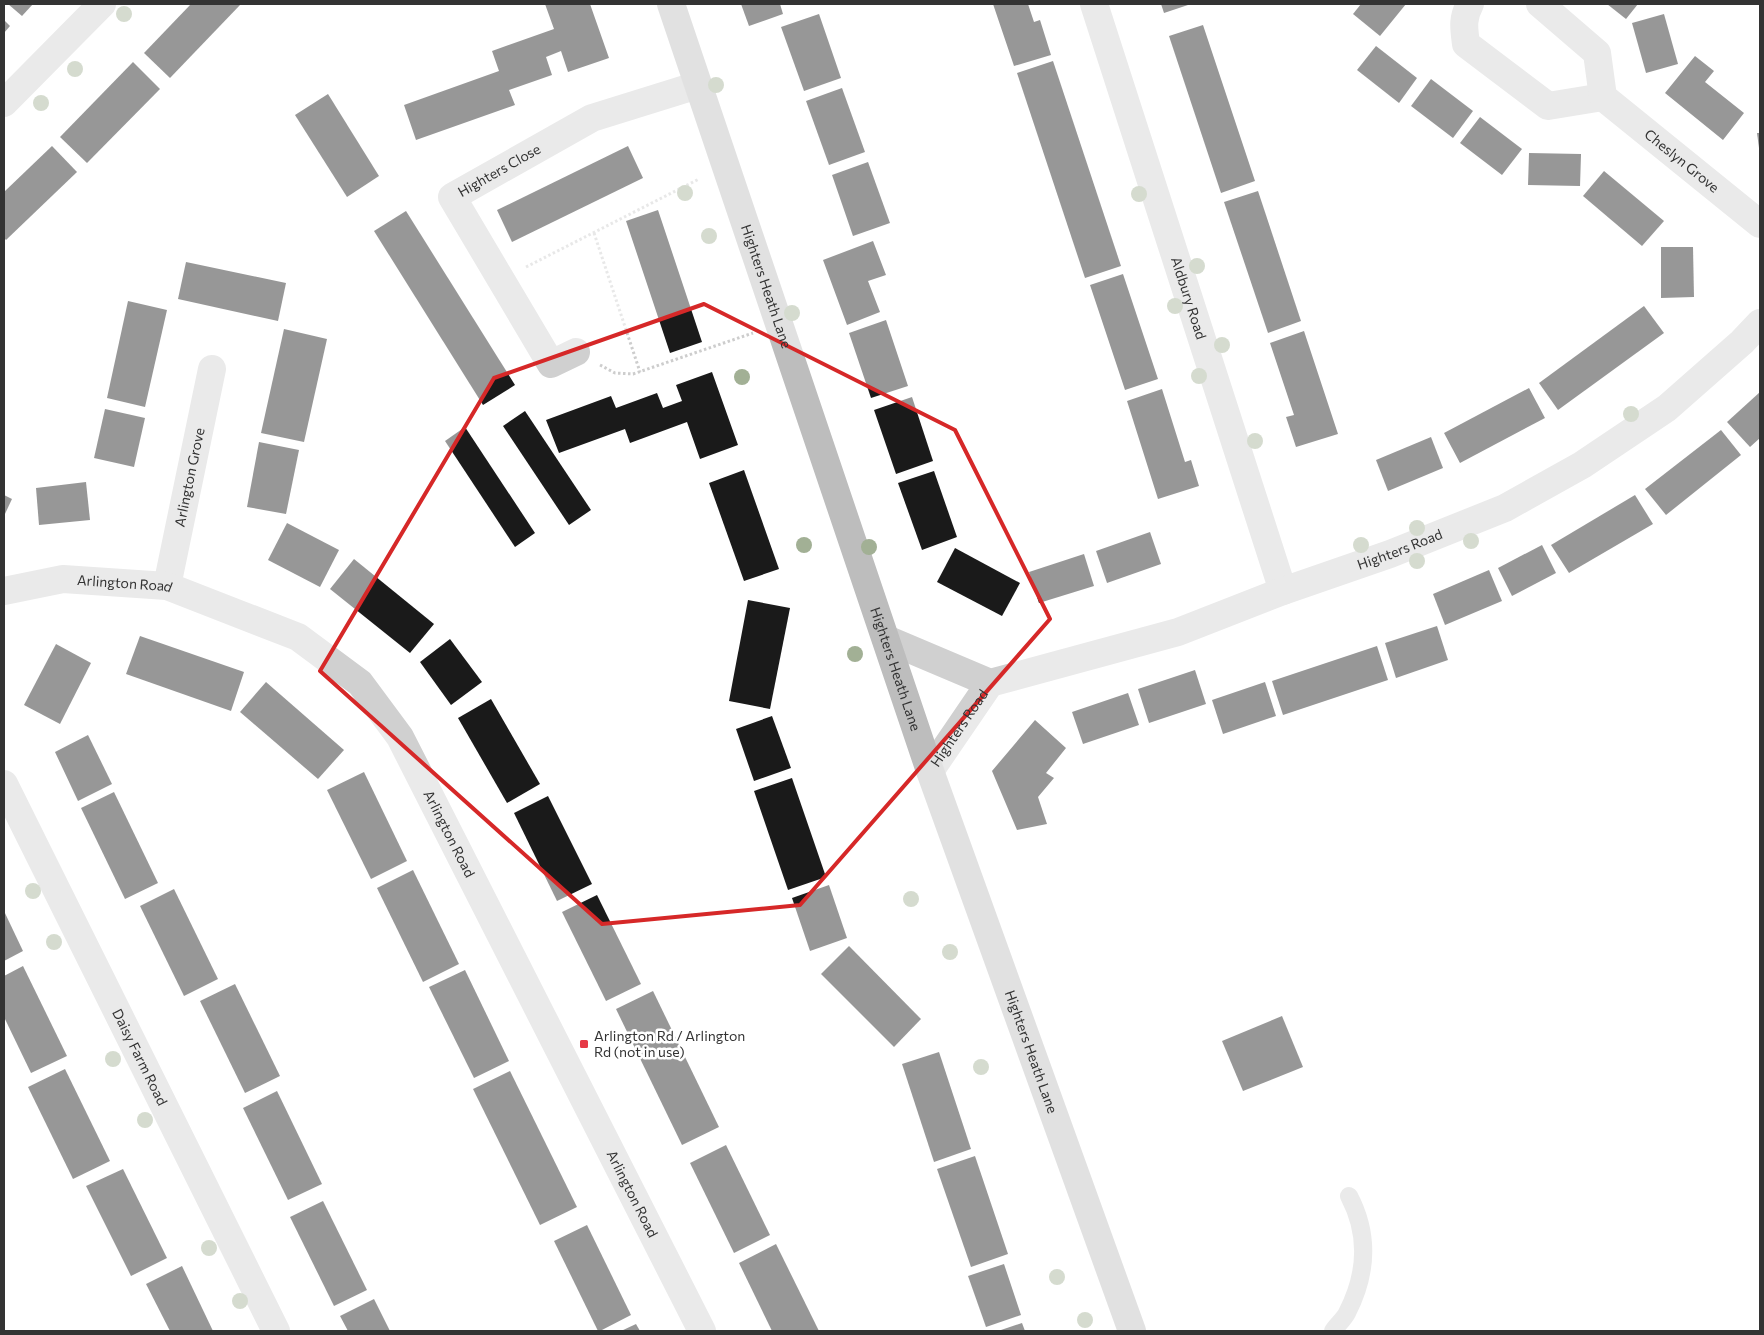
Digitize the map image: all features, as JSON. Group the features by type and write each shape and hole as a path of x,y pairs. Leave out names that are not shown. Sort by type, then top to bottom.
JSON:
{"street":[{"path":"4,103 102,4"},
{"name":"Highters Heath Lane","path":"671,4 930,771 1132,1331"},
{"name":"Aldbury Road","path":"1094,4 1283,591"},
{"path":"1470,4 1465,14 1466,44 1548,106 1603,97 1597,53 1540,4"},
{"name":"Highters Close","path":"576,352 551,364 452,197 592,118 698,85"},
{"name":"Cheslyn Grove","path":"1603,97 1760,224"},
{"name":"Highters Road","path":"886,639 990,684 1178,632 1283,591 1390,554 1505,508 1582,465 1667,408 1742,342 1760,323"},
{"name":"Arlington Grove","path":"167,586 212,369"},
{"name":"Arlington Road","path":"4,591 63,579 167,586 298,638 360,683 400,737 702,1331"},
{"name":"Highters Road","path":"930,771 990,684"},
{"name":"Daisy Farm Road","path":"4,784 276,1331"}],"lane":[{"path":"1333,1331 1347,1314 1364,1266 1363,1233 1356,1209 1349,1196"}],"path":[{"path":"501,280 725,166"},
{"path":"594,233 640,372"},
{"path":"576,352 615,373 634,374 779,324"}],"highlighted area":[{"path":"704,304 955,430 1050,619 800,905 602,924 320,671 494,378"}],"building":[{"path":"8,4 33,4 22,16"},
{"path":"191,4 241,4 170,78 144,53"},
{"path":"545,4 590,4 609,58 568,72 561,51 546,57 552,75 509,90 515,105 416,140 404,105 499,71 492,51 554,29"},
{"path":"741,4 780,4 783,14 749,26"},
{"path":"993,4 1028,4 1034,22 1040,20 1051,55 1014,66"},
{"path":"1161,4 1191,4 1164,13"},
{"path":"1361,4 1406,4 1380,36 1353,14"},
{"path":"1607,4 1638,4 1626,19"},
{"path":"819,14 841,78 804,91 781,27"},
{"path":"1664,14 1678,64 1646,73 1632,23"},
{"path":"4,20 10,26 4,33"},
{"path":"1203,25 1255,181 1221,193 1169,36"},
{"path":"1376,46 1417,78 1399,103 1357,70"},
{"path":"1695,56 1714,71 1705,82 1744,113 1723,140 1665,93"},
{"path":"1053,61 1121,266 1085,278 1017,73"},
{"path":"133,62 160,89 87,163 60,137"},
{"path":"1431,79 1473,111 1453,138 1411,106"},
{"path":"842,88 865,152 829,165 806,101"},
{"path":"328,94 379,176 347,197 295,115"},
{"path":"1480,117 1522,149 1502,175 1460,143"},
{"path":"1757,133 1760,133 1760,148 1759,148"},
{"path":"52,146 77,172 6,240 4,238 4,192"},
{"path":"628,146 643,178 512,242 497,210"},
{"path":"1529,153 1581,154 1580,186 1528,185"},
{"path":"868,162 890,223 853,236 832,175"},
{"path":"1604,171 1664,221 1642,246 1583,196"},
{"path":"1258,191 1301,321 1268,333 1224,202"},
{"path":"658,210 702,342 670,353 626,221"},
{"path":"406,211 515,385 483,405 374,231"},
{"path":"873,241 886,275 868,281 880,312 847,325 823,260"},
{"path":"1661,247 1693,247 1694,297 1661,298"},
{"path":"186,262 286,283 278,321 178,299"},
{"path":"1123,274 1158,379 1125,390 1090,285"},
{"path":"128,301 167,310 145,407 107,398"},
{"path":"1644,306 1664,333 1558,410 1539,383"},
{"path":"886,320 908,386 871,398 849,333"},
{"path":"284,329 327,339 304,442 261,433"},
{"path":"1304,331 1338,434 1296,447 1286,417 1294,415 1270,343"},
{"path":"712,372 738,445 700,459 687,422 630,443 625,429 559,453 546,420 611,396 616,408 657,393 663,408 682,401 676,385"},
{"path":"1529,388 1545,418 1460,463 1444,433"},
{"path":"1162,389 1185,462 1191,460 1199,486 1158,499 1127,401"},
{"path":"1760,392 1760,438 1750,447 1727,422"},
{"path":"912,397 933,461 896,474 874,410"},
{"path":"105,409 145,418 134,467 94,458"},
{"path":"525,411 591,510 569,525 503,426"},
{"path":"465,427 535,533 515,547 445,441"},
{"path":"1721,430 1741,455 1666,515 1645,489"},
{"path":"1431,437 1443,468 1388,491 1376,460"},
{"path":"259,442 299,450 286,514 247,507"},
{"path":"744,470 779,569 744,581 709,483"},
{"path":"934,471 957,537 922,550 898,483"},
{"path":"86,482 90,520 39,525 36,488"},
{"path":"4,495 12,499 4,516"},
{"path":"1635,495 1653,524 1569,573 1551,545"},
{"path":"287,523 339,550 320,587 268,560"},
{"path":"1150,532 1161,564 1107,583 1096,551"},
{"path":"1542,545 1556,573 1512,596 1498,568"},
{"path":"955,548 1020,583 1002,616 937,582"},
{"path":"1084,554 1094,586 1039,603 1029,572"},
{"path":"354,559 434,624 410,653 330,589"},
{"path":"1489,570 1502,601 1445,625 1433,594"},
{"path":"748,600 790,608 770,709 729,701"},
{"path":"1437,626 1448,660 1396,678 1385,643"},
{"path":"140,636 244,672 231,711 126,674"},
{"path":"450,639 482,682 451,705 420,662"},
{"path":"56,644 91,663 60,724 24,705"},
{"path":"1377,646 1388,680 1283,715 1272,681"},
{"path":"1195,670 1206,704 1149,723 1138,689"},
{"path":"266,682 344,750 318,779 240,712"},
{"path":"1265,682 1276,716 1223,734 1212,700"},
{"path":"1128,693 1139,725 1083,744 1072,712"},
{"path":"491,699 540,784 507,803 458,718"},
{"path":"772,716 791,768 754,781 736,729"},
{"path":"1035,720 1066,748 1046,773 1054,778 1038,797 1047,824 1017,830 992,771"},
{"path":"88,735 112,784 78,801 55,752"},
{"path":"364,772 407,861 371,879 327,790"},
{"path":"792,778 826,877 788,890 754,791"},
{"path":"114,792 158,883 125,899 81,808"},
{"path":"548,796 592,884 557,901 514,813"},
{"path":"413,870 459,964 423,982 377,888"},
{"path":"829,885 847,938 810,951 792,898"},
{"path":"174,889 218,979 184,996 140,906"},
{"path":"597,895 641,984 606,1001 562,912"},
{"path":"4,911 23,951 4,961"},
{"path":"849,946 921,1019 894,1047 821,974"},
{"path":"23,966 67,1056 31,1073 4,1017 4,976"},
{"path":"465,970 509,1061 474,1078 429,987"},
{"path":"235,984 280,1076 245,1093 200,1001"},
{"path":"653,991 719,1127 682,1145 616,1009"},
{"path":"1282,1016 1303,1067 1243,1091 1222,1041"},
{"path":"939,1052 971,1149 934,1162 902,1064"},
{"path":"65,1069 110,1161 73,1179 28,1087"},
{"path":"510,1071 577,1207 540,1225 473,1089"},
{"path":"277,1091 322,1184 288,1200 243,1108"},
{"path":"726,1145 770,1235 734,1253 690,1163"},
{"path":"975,1156 1008,1254 971,1267 937,1169"},
{"path":"123,1169 167,1258 131,1276 86,1186"},
{"path":"323,1201 367,1290 334,1306 290,1217"},
{"path":"587,1225 631,1315 600,1331 598,1331 554,1241"},
{"path":"776,1244 819,1331 772,1331 739,1263"},
{"path":"1004,1264 1021,1315 986,1327 968,1276"},
{"path":"182,1266 213,1331 170,1331 146,1284"},
{"path":"374,1299 390,1331 348,1331 340,1316"},
{"path":"1022,1323 1025,1331 998,1331"},
{"path":"636,1324 640,1331 621,1331"}],"place":[{"name":"Arlington Rd / Arlington Rd (not in use)","path":"584,1044"}]}
